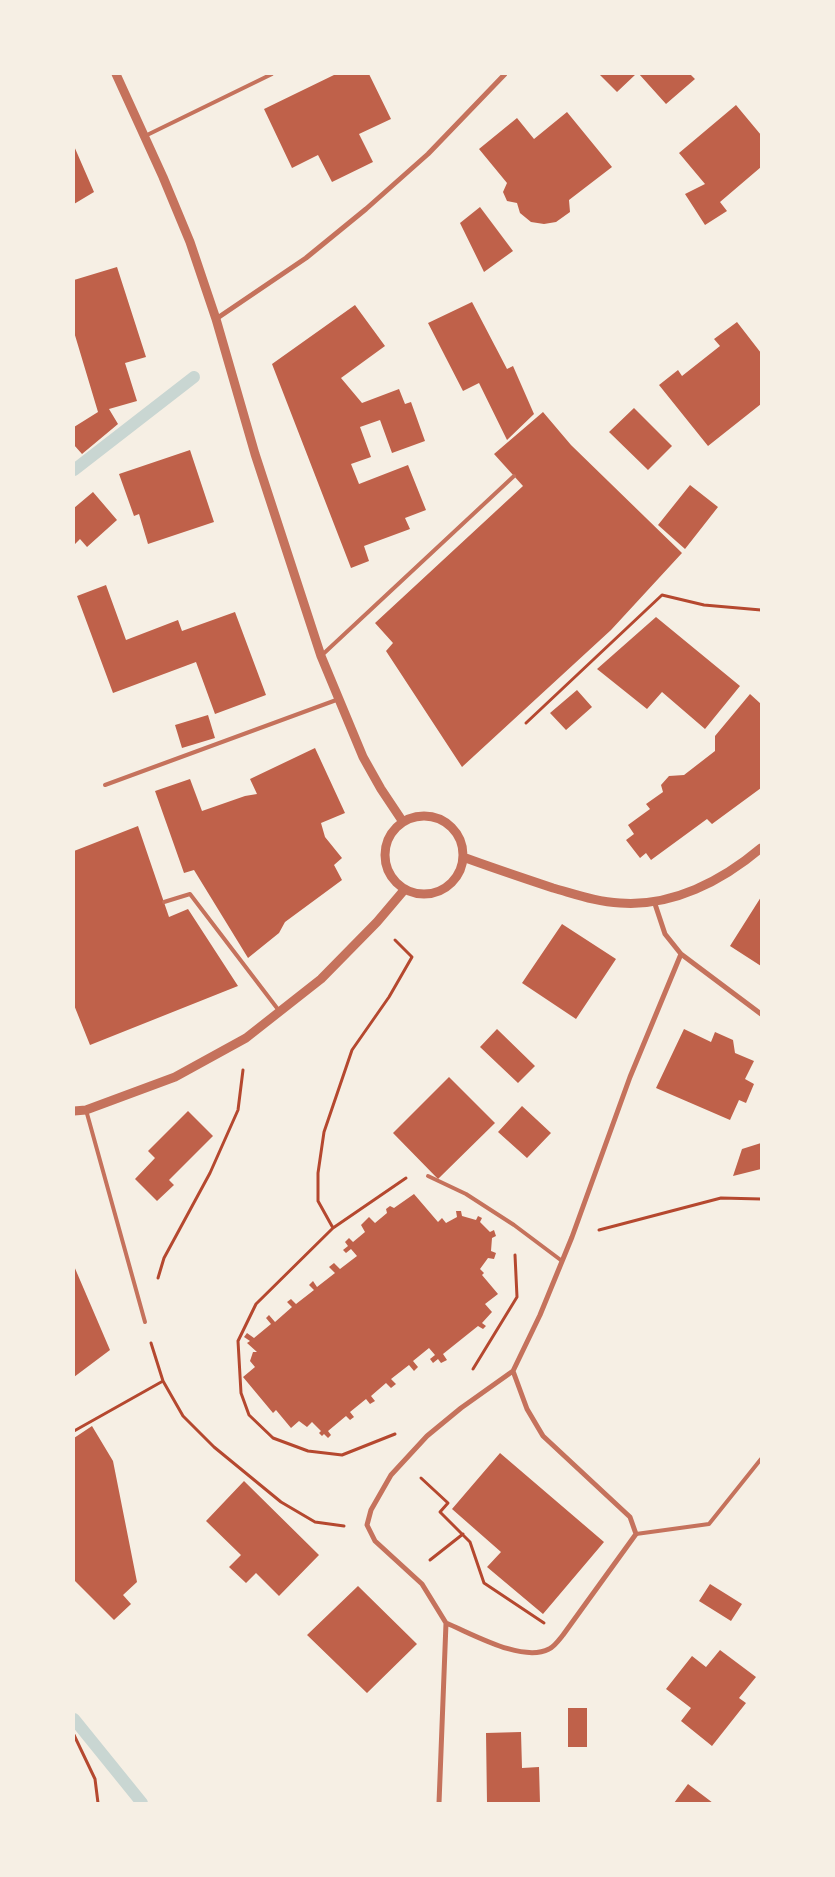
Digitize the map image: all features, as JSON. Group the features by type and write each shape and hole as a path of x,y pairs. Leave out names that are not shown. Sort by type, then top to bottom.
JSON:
{"street":[{"path":"116,74 145,136 190,242 216,319 255,454 321,656 362,757 403,822"},
{"path":"216,319 306,258 366,209 428,154 504,74"},
{"path":"426,817 438,820 454,830 459,839 463,858 458,874 447,887 431,894 422,894 405,889 394,880 385,860 389,838 403,822 414,818 426,817"},
{"path":"463,858 586,898 620,904 682,896 705,886 761,848"},
{"path":"74,1111 86,1110 176,1076 246,1038 321,979 377,922 405,889"},
{"path":"654,901 665,934 681,954 761,1014"},
{"path":"438,1803 446,1623 422,1584 375,1541 367,1525 371,1510 392,1475 427,1436 461,1408 513,1371 540,1315 572,1237 630,1077 681,954"},
{"path":"446,1623 514,1651 530,1653 550,1649 563,1636 636,1534 630,1517 543,1436 527,1408 513,1371"}],"lane":[{"path":"145,136 272,74"},
{"path":"321,656 514,476"},
{"path":"105,785 339,699"},
{"path":"164,902 190,894 280,1012"},
{"path":"86,1110 145,1322"},
{"path":"428,1176 466,1194 514,1225 562,1261"},
{"path":"636,1534 709,1524 761,1459"}],"path":[{"path":"526,723 662,596 704,606 761,610"},
{"path":"333,1228 318,1201 318,1172 324,1132 352,1050 389,997 412,957 377,922"},
{"path":"246,1038 238,1110 210,1173 164,1258 145,1322 163,1381 183,1416 214,1447 281,1502 315,1522 340,1526 367,1525"},
{"path":"399,1433 342,1455 308,1452 273,1438 250,1415 241,1394 238,1341 256,1304 333,1228 409,1176 428,1176"},
{"path":"572,1237 721,1198 761,1198"},
{"path":"469,1376 517,1297 514,1225"},
{"path":"74,1431 163,1381"},
{"path":"402,1462 448,1502 440,1512 470,1542 484,1583 563,1636"},
{"path":"411,1575 463,1534"},
{"path":"74,1735 95,1779 98,1803"}],"building":[{"path":"336,74 369,74 391,119 359,134 373,162 332,182 318,155 292,168 264,109"},
{"path":"599,74 636,74 617,92"},
{"path":"639,74 690,74 695,79 666,104"},
{"path":"736,105 761,135 761,167 720,202 727,211 705,225 685,194 705,184 679,153"},
{"path":"567,112 612,167 569,200 570,212 556,222 544,224 531,222 520,213 517,203 507,201 503,192 507,183 479,149 517,118 534,139"},
{"path":"74,146 94,192 74,204"},
{"path":"480,207 513,251 484,272 460,223"},
{"path":"117,267 146,357 125,363 137,401 109,409 118,424 82,454 74,445 74,427 98,412 74,332 74,280"},
{"path":"472,302 507,369 513,366 534,414 507,440 479,383 463,391 428,323"},
{"path":"355,305 385,346 341,378 362,403 399,389 405,404 411,402 425,441 392,453 380,420 360,427 371,457 351,464 359,484 408,465 426,510 405,518 410,529 364,546 369,561 351,568 272,364"},
{"path":"737,322 761,353 761,404 708,446 659,385 678,370 682,376 720,346 714,339"},
{"path":"634,408 672,446 648,470 609,432"},
{"path":"543,412 571,445 682,553 611,630 462,767 386,651 393,643 375,623 523,486 494,454"},
{"path":"190,450 214,522 148,544 139,514 134,516 119,474"},
{"path":"690,485 718,507 685,549 658,525"},
{"path":"93,492 117,520 87,547 80,539 74,545 74,508"},
{"path":"106,585 126,640 178,620 182,631 235,612 266,695 215,714 196,662 113,693 77,596"},
{"path":"656,617 740,686 705,729 662,692 647,709 597,669"},
{"path":"577,690 592,707 566,730 550,713"},
{"path":"750,694 761,704 761,788 712,824 707,819 651,860 646,853 640,858 626,840 634,834 628,825 650,809 646,804 663,792 661,785 669,776 684,775 715,751 715,736"},
{"path":"208,715 215,738 182,748 175,725"},
{"path":"315,748 345,813 321,823 325,837 342,858 334,865 342,880 285,922 279,933 248,958 194,870 184,873 155,791 190,779 202,811 245,796 257,794 250,779"},
{"path":"138,826 169,917 188,909 238,986 90,1045 74,1005 74,851"},
{"path":"761,897 761,966 730,946"},
{"path":"562,924 616,959 576,1019 522,983"},
{"path":"497,1029 535,1066 518,1083 480,1047"},
{"path":"684,1029 711,1042 715,1032 733,1040 735,1053 754,1061 745,1079 754,1084 746,1103 739,1100 730,1120 656,1088"},
{"path":"449,1077 495,1123 438,1179 393,1133"},
{"path":"522,1106 551,1133 527,1158 498,1132"},
{"path":"188,1111 213,1136 169,1180 174,1185 157,1201 135,1179 155,1158 148,1151"},
{"path":"761,1143 761,1169 733,1176 742,1149"},
{"path":"414,1194 438,1222 442,1218 446,1223 457,1217 456,1211 461,1211 462,1216 476,1220 478,1216 482,1218 480,1222 490,1232 494,1230 496,1236 492,1238 491,1251 496,1253 494,1259 488,1258 480,1269 484,1273 482,1275 498,1294 485,1304 492,1312 482,1323 486,1326 483,1329 478,1326 443,1354 447,1360 441,1363 438,1359 433,1363 430,1359 435,1355 429,1348 413,1361 418,1367 414,1371 409,1365 391,1379 396,1384 391,1388 386,1383 371,1396 375,1401 370,1404 366,1399 350,1412 354,1417 350,1420 346,1416 328,1431 331,1435 328,1438 324,1434 322,1436 319,1433 321,1431 312,1422 307,1427 299,1421 291,1428 276,1410 273,1413 243,1377 255,1367 250,1361 253,1352 257,1352 247,1343 250,1341 244,1337 247,1333 254,1338 271,1324 266,1318 269,1315 275,1322 292,1307 287,1302 291,1299 296,1304 314,1290 309,1285 313,1281 317,1287 335,1273 329,1267 334,1263 340,1269 357,1256 351,1249 346,1253 343,1250 348,1246 345,1242 349,1238 353,1242 365,1232 361,1225 369,1217 375,1223 387,1213 386,1209 390,1206 394,1208"},
{"path":"74,1266 110,1350 74,1377"},
{"path":"92,1426 113,1461 137,1582 123,1595 131,1604 114,1620 74,1580 74,1438"},
{"path":"500,1453 604,1542 543,1614 487,1567 501,1552 452,1509"},
{"path":"244,1481 319,1555 279,1596 256,1573 246,1583 229,1567 241,1555 206,1521"},
{"path":"710,1584 742,1604 731,1621 699,1601"},
{"path":"358,1586 417,1644 367,1693 307,1635"},
{"path":"720,1650 756,1677 739,1698 746,1703 712,1746 681,1721 691,1708 666,1689 692,1656 706,1667"},
{"path":"568,1708 587,1708 587,1747 568,1747"},
{"path":"521,1732 522,1768 539,1767 540,1803 487,1803 486,1733"},
{"path":"688,1784 713,1803 674,1803"}],"waterway":[{"path":"74,470 194,377"},
{"path":"74,1719 142,1803"}]}
